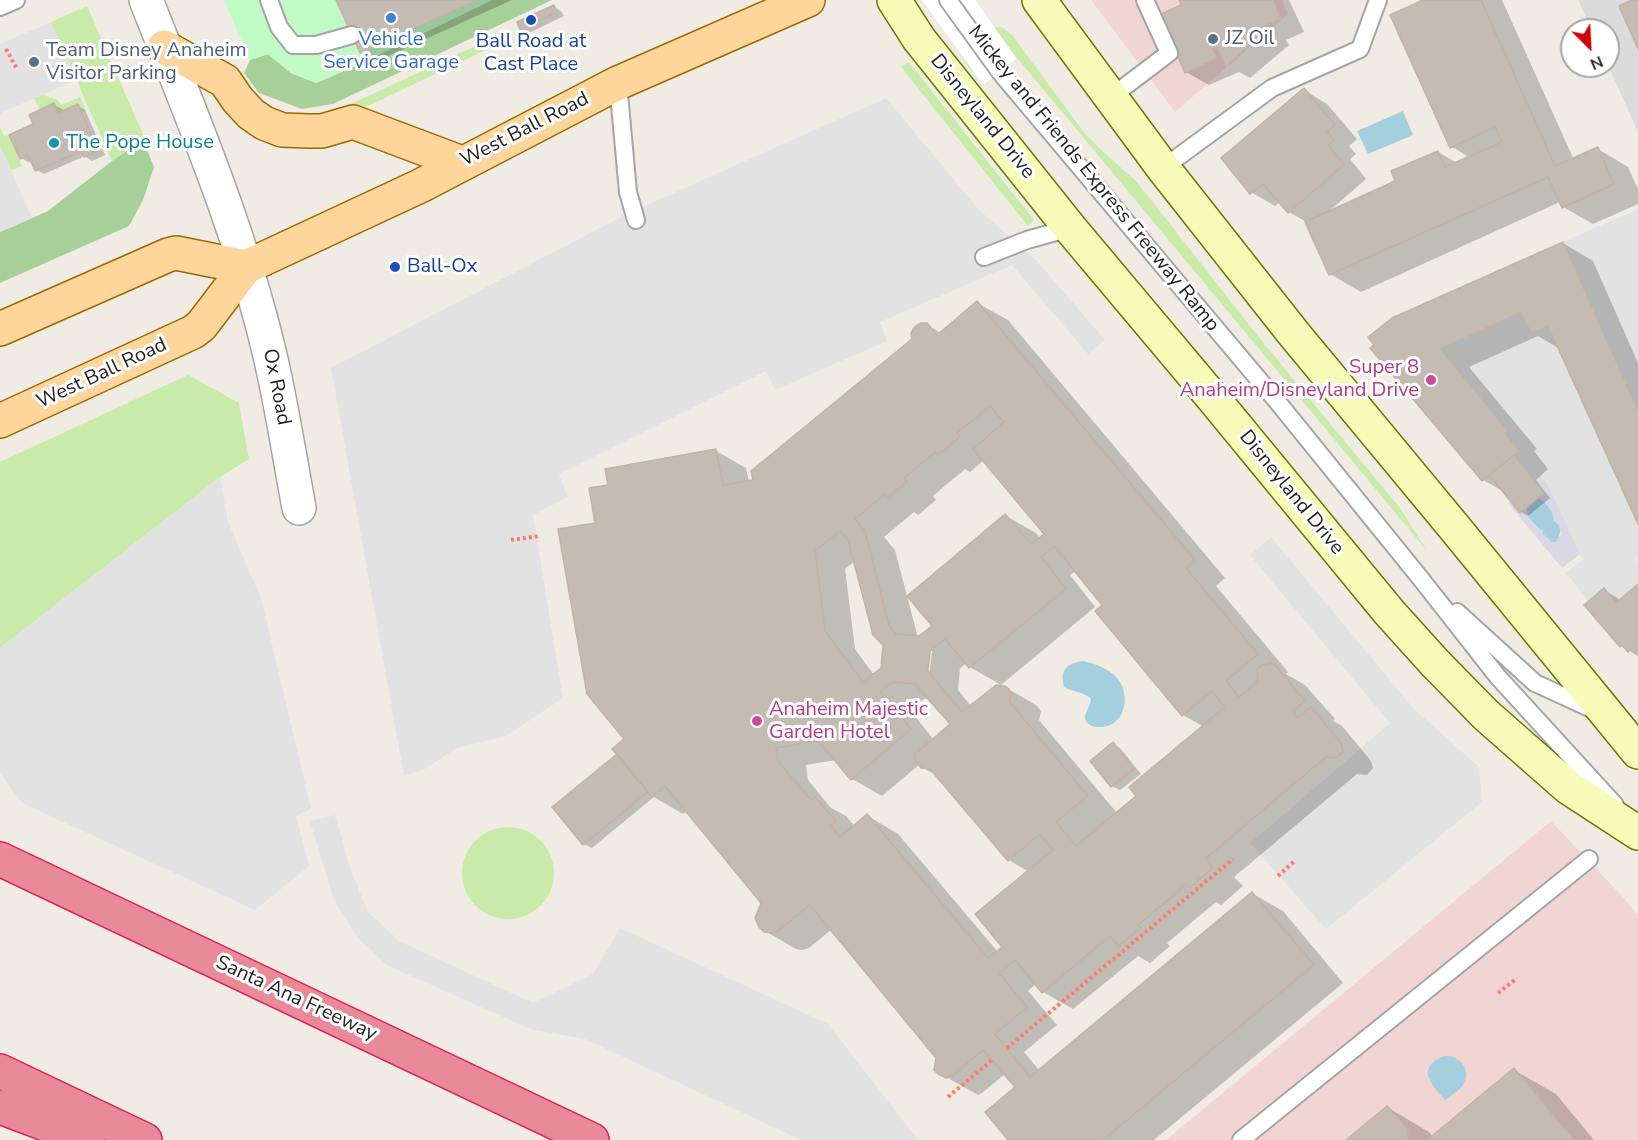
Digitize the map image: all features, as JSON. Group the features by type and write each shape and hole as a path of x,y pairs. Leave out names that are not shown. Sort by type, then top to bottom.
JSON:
{"highway":[{"name":"Santa Ana Freeway","path":"0,859 591,1140"},
{"path":"0,1071 145,1140"},
{"path":"0,1107 88,1140"}],"main road":[{"name":"West Ball Road","path":"0,420 193,332 201,326 246,267 420,186 618,83 808,0"},
{"name":"Disneyland Drive","path":"894,0 919,39 1070,228 1389,612 1486,715 1569,788 1638,832"},
{"path":"1039,0 1163,168 1294,334 1638,752"},
{"path":"164,47 225,81 251,114 264,123 282,129 322,131 353,122 462,163"},
{"path":"0,329 168,255 176,253 246,267"}],"street":[{"name":"Ox Road","path":"146,0 215,178 246,267 268,348 299,508"}],"lane":[{"path":"0,7 16,0"},
{"path":"269,0 279,27 293,45 316,45 352,35"},
{"name":"Mickey and Friends Express Freeway Ramp","path":"948,0 1000,72 1276,400 1498,677 1638,832"},
{"path":"1163,168 1272,88 1360,50 1378,0"},
{"path":"1111,97 1169,53 1150,2"},
{"path":"618,83 628,192 636,220"},
{"path":"984,257 1027,240 1070,228"},
{"name":"Mickey and Friends Express Freeway Ramp","path":"1421,579 1535,683 1612,718"},
{"path":"1241,1140 1589,859"}],"path":[{"path":"6,49 17,69"},
{"path":"511,540 538,536"},
{"path":"1007,1048 1233,859"},
{"path":"1278,876 1296,860"},
{"path":"1498,993 1517,978"},
{"path":"948,1097 992,1060"}],"shaded area":[{"path":"1091,0 1282,0 1288,14 1175,112"},
{"path":"1578,0 1638,0 1638,132 1614,78 1620,78 1620,18 1586,18"},
{"name":"Team Disney Anaheim Visitor Parking","path":"51,22 77,80 0,114 0,44"},
{"path":"886,98 979,210 1038,262 1105,340 1088,354 1012,265 880,322 887,341 775,390 766,371 559,474 568,497 533,515 563,698 506,736 457,748 423,770 404,776 331,368 627,214"},
{"path":"0,146 32,218 0,232"},
{"path":"1638,209 1638,411 1563,242"},
{"path":"1521,312 1531,333 1548,326 1638,524 1638,556 1636,557 1638,584 1616,603 1604,588 1588,601 1566,573 1582,560 1546,481 1540,478 1534,481 1514,455 1505,433 1507,431 1440,349"},
{"path":"220,477 228,522 261,598 311,809 296,816 309,866 255,910 22,803 0,773 0,648"},
{"path":"1540,478 1546,481 1580,554 1562,568 1508,503 1511,501 1520,513 1544,493 1534,482","holes":["1541,499 1547,505 1554,521 1558,523 1561,534 1558,538 1549,541 1542,530 1536,527 1528,513"]},
{"path":"1271,537 1413,708 1479,767 1482,802 1326,929 1250,843 1390,723 1250,555"},
{"path":"335,815 350,868 368,912 399,941 533,1003 593,974 620,928 828,1024 918,1140 801,1140 585,1039 530,1029 387,965 356,936 334,900 310,821"},
{"path":"1551,821 1638,915 1638,1140 1166,1140"}],"green space":[{"path":"224,0 492,0 316,83 291,73 268,54 250,60"},
{"path":"492,0 552,0 333,104 302,109 259,93 244,73 250,60 268,54 291,73 316,83"},
{"path":"87,6 145,139 112,161 51,22"},
{"path":"983,27 1002,27 1012,35 1083,131 1137,182 1261,340 1400,508 1427,551 1018,59 983,85 964,61 961,51"},
{"path":"484,42 498,44 339,120 336,111"},
{"path":"909,62 1034,220 1028,226 901,67"},
{"path":"43,95 58,100 61,105 80,97 86,111 81,112 78,104 58,113 54,104 40,110 34,98"},
{"path":"0,127 4,136 9,135 22,166 11,170 0,146"},
{"path":"143,140 154,167 143,200 129,226 0,283 0,232 48,211"},
{"path":"188,375 239,403 249,459 220,477 0,648 0,462"},
{"path":"508,827 525,831 540,841 550,856 554,873 550,890 540,905 525,915 508,919 491,915 476,905 466,890 462,873 466,856 476,841 491,831"}],"water":[{"path":"1403,111 1413,135 1368,154 1357,131"},
{"path":"1538,499 1546,504 1560,528 1556,542 1551,542 1528,515 1527,509"},
{"path":"1083,661 1106,669 1122,685 1125,701 1123,709 1115,722 1108,726 1097,727 1089,724 1085,716 1091,699 1064,687 1063,676 1066,668"},
{"path":"1446,1056 1456,1058 1463,1064 1466,1078 1463,1086 1445,1100 1431,1083 1428,1071 1434,1061"}],"pier":[{"path":"922,0 975,0 1017,59 983,85"}],"building":[{"name":"Vehicle Service Garage","path":"336,0 477,0 360,53"},
{"name":"JZ Oil","path":"1179,0 1273,0 1281,19 1264,26 1266,31 1226,66 1217,47 1212,49 1217,58 1185,73 1159,15 1181,5"},
{"path":"1420,0 1481,0 1555,166 1598,147 1614,184 1562,208 1548,177 1329,275 1305,222 1395,181 1391,171 1438,151 1445,167 1502,142 1495,127 1450,148 1390,15"},
{"path":"1632,0 1638,0 1638,49 1619,6"},
{"path":"554,5 557,12 520,30 517,22"},
{"path":"1304,88 1335,125 1327,132 1334,140 1328,145 1344,165 1288,213 1263,184 1250,194 1221,158"},
{"name":"The Pope House","path":"54,103 58,113 78,104 99,151 84,157 81,151 35,171 28,155 20,159 9,135 33,124 29,115"},
{"name":"Super 8 Anaheim/Disneyland Drive","path":"1563,242 1638,411 1638,524 1548,326 1531,333 1521,312 1440,349 1508,431 1505,433 1519,451 1482,481 1370,348 1374,345 1368,337 1392,318"},
{"name":"Anaheim Majestic Garden Hotel","path":"977,301 1195,560 1186,568 1258,654 1226,681 1239,697 1258,681 1257,670 1260,666 1270,663 1275,665 1305,701 1293,712 1298,718 1311,707 1342,746 1343,751 1340,755 1336,758 1326,757 1205,859 1213,868 1189,888 1186,885 1138,925 1141,928 1119,946 1110,936 1042,993 1015,960 999,973 1027,1007 995,1034 1030,1077 1252,892 1314,965 1103,1140 1008,1140 985,1112 1015,1087 983,1050 952,1076 946,1078 938,1074 934,1070 936,1058 810,905 778,931 764,932 755,918 761,903 665,786 652,797 612,749 624,739 587,694 558,529 595,523 589,488 608,485 605,469 716,449 723,485 753,480 751,471 912,339 911,334 916,326 927,323 937,335","holes":["990,406 1004,422 973,449 1044,534 1031,544 1005,514 907,596 932,626 919,636 896,634 889,625 865,531 855,519 884,495 887,498 907,482 904,478 935,452 938,455 960,437 957,433","840,531 848,540 873,635 883,645 881,668 863,682 825,631 815,551","1054,546 1102,605 1095,611 1182,716 1212,691 1225,707 1129,787 1136,796 1076,846 1056,822 1088,796 1009,701 1011,694 1009,689 996,685 962,712 928,671 930,651 945,639 969,668 1066,589 1041,557","893,682 915,684 950,724 915,754 915,760 921,768 930,769 1008,861 1040,834 1053,850 975,914 1002,947 988,958 867,814 840,837 831,826 836,821 815,797 811,800 778,761 776,748 818,741 851,780 911,729 880,692"]},
{"path":"1514,455 1544,493 1520,513 1489,475"},
{"path":"1638,584 1638,644 1628,652 1622,645 1620,647 1584,605 1604,588 1616,603"},
{"path":"1113,742 1134,769 1111,787 1090,761"},
{"path":"617,754 648,792 583,845 552,807"},
{"path":"1514,1068 1574,1140 1427,1140"},
{"path":"1387,1106 1408,1130 1407,1140 1346,1140"}],"place":[{"name":"Vehicle Service Garage","path":"391,18"},
{"name":"Ball Road at Cast Place","path":"531,20"},
{"name":"JZ Oil","path":"1213,39"},
{"name":"Team Disney Anaheim Visitor Parking","path":"34,62"},
{"name":"The Pope House","path":"54,143"},
{"name":"Ball-Ox","path":"395,267"},
{"name":"Super 8 Anaheim/Disneyland Drive","path":"1431,380"},
{"name":"Anaheim Majestic Garden Hotel","path":"757,721"}]}
